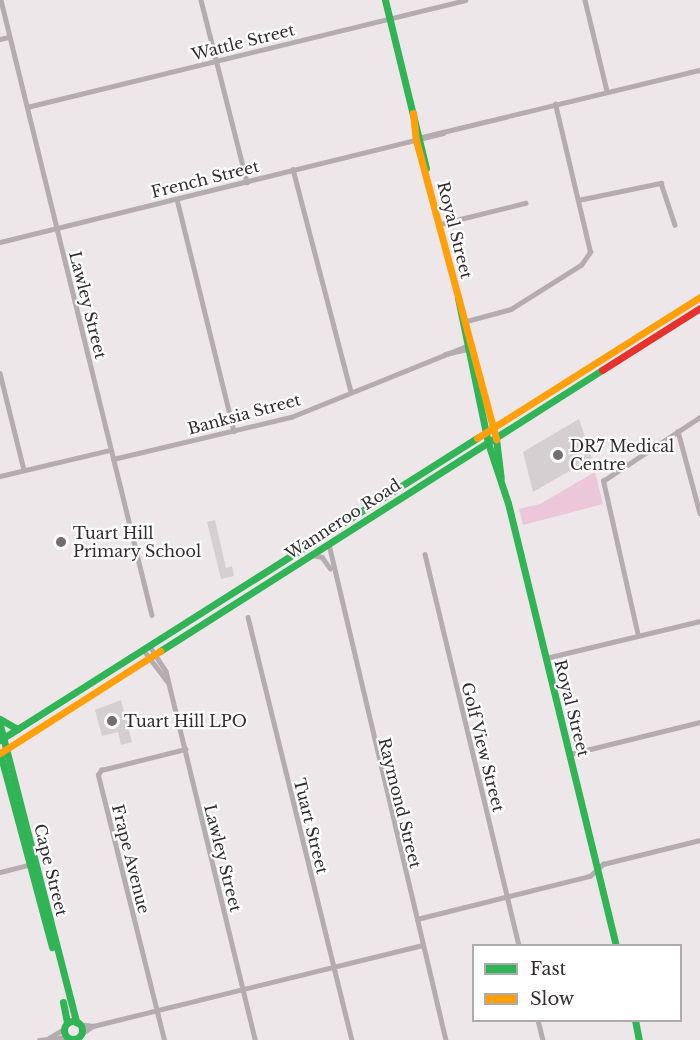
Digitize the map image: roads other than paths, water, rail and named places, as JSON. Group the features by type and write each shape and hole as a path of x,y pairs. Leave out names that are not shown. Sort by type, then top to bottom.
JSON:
{"main road":[{"name":"Royal Street","path":"385,0 464,322 489,430 488,444 501,478"},
{"name":"Wanneroo Road","path":"2,739 700,297"},
{"name":"Wanneroo Road","path":"2,752 700,308"},
{"name":"Royal Street","path":"489,430 496,439 501,478 616,944"},
{"path":"83,687 96,688 137,667"},
{"path":"52,707 79,697 84,700"},
{"path":"0,719 17,729"},
{"name":"Cape Street","path":"0,724 3,771 33,864 73,1035"},
{"name":"Cape Street","path":"2,752 33,864 69,1010 78,1023 73,1035"},
{"path":"635,1022 639,1040"},
{"path":"73,1035 78,1023"}],"street":[{"name":"Lawley Street","path":"1,0 152,615"},
{"path":"201,0 247,182"},
{"name":"Wattle Street","path":"27,107 465,0"},
{"path":"585,0 608,91"},
{"path":"0,39 9,37"},
{"name":"French Street","path":"0,242 700,70"},
{"path":"464,322 511,309 581,265 590,252 555,104"},
{"path":"293,169 351,392"},
{"path":"578,200 662,183 675,225"},
{"path":"177,199 234,431"},
{"path":"440,224 525,203"},
{"name":"Banksia Street","path":"112,459 291,417 445,354 469,347"},
{"path":"0,373 24,470"},
{"path":"638,636 603,481 700,417"},
{"path":"678,431 700,513"},
{"path":"0,476 110,450"},
{"name":"Raymond Street","path":"329,544 332,571 446,1040"},
{"name":"Golf View Street","path":"425,554 519,944"},
{"path":"310,555 322,557 332,571"},
{"name":"Tuart Street","path":"248,617 351,1040"},
{"path":"546,658 700,621"},
{"name":"Lawley Street","path":"146,647 168,681 255,1040"},
{"path":"570,754 700,722"},
{"name":"Frape Avenue","path":"164,1040 98,775 101,770 185,748"},
{"path":"417,919 590,876 598,869 700,840"},
{"path":"0,872 33,864"},
{"path":"39,1040 73,1035 93,1026 422,945"},
{"path":"538,1022 543,1040"},
{"path":"78,1023 93,1026"}],"place":[{"name":"DR7 Medical Centre","path":"558,455"},
{"name":"Tuart Hill Primary School","path":"61,542"},
{"name":"Tuart Hill LPO","path":"112,721"}]}
